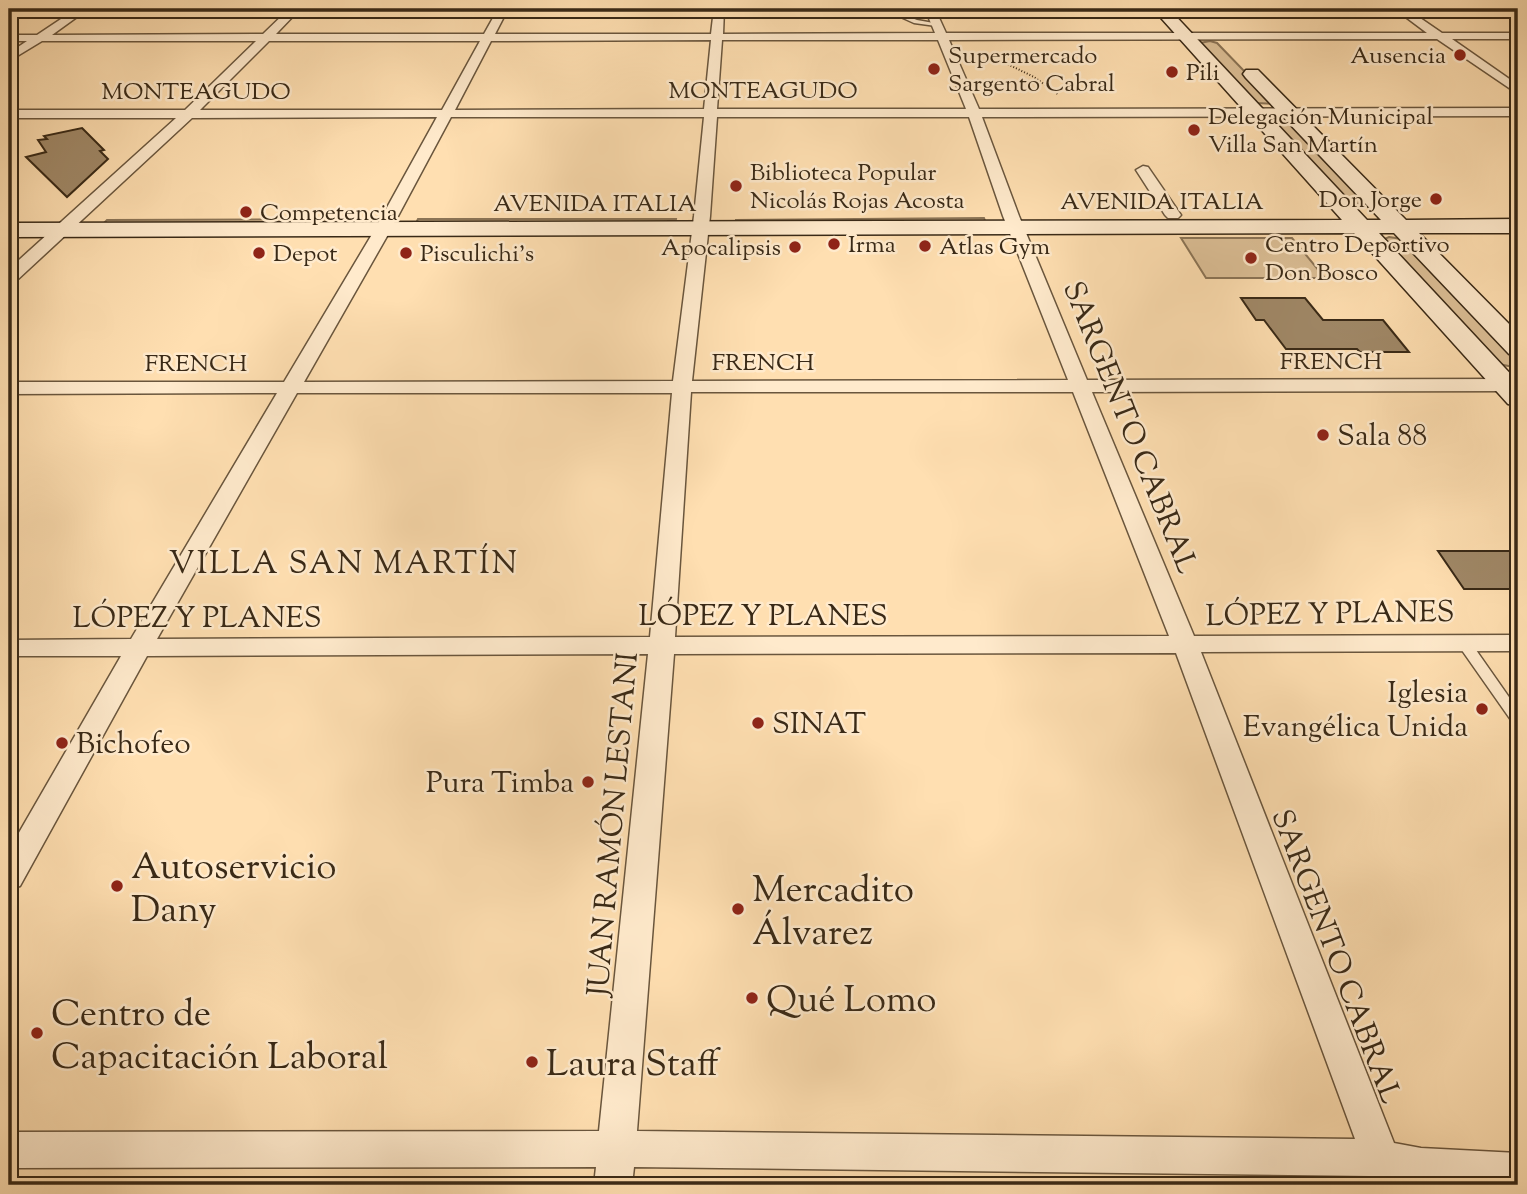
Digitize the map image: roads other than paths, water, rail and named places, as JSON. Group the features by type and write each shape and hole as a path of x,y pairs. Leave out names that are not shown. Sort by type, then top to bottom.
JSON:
{"main road":[{"path":"1161,9 1515,390"},
{"path":"1196,17 1518,348"},
{"name":"AVENIDA ITALIA","path":"1014,222 1173,215 1356,221"},
{"name":"AVENIDA ITALIA","path":"1396,221 1518,215"},
{"name":"AVENIDA ITALIA","path":"9,216 69,222 1396,221 1518,226"},
{"name":"AVENIDA ITALIA","path":"9,230 69,222"}],"street":[{"path":"9,58 83,9"},
{"path":"9,278 188,114 295,9"},
{"path":"9,877 449,113 503,9"},
{"name":"JUAN RAMÓN LESTANI","path":"615,1167 662,647 682,386 701,222 719,9"},
{"name":"SARGENTO CABRAL","path":"930,9 974,112 1014,222 1186,646 1385,1171"},
{"path":"1400,9 1518,90"},
{"path":"9,38 718,37 938,31 1187,37 1518,36"},
{"name":"MONTEAGUDO","path":"9,114 1518,112"},
{"path":"1143,170 1173,215"},
{"name":"FRENCH","path":"9,388 1081,385 1515,390"},
{"name":"LÓPEZ Y PLANES","path":"9,648 1518,643"},
{"path":"9,1150 615,1167 1385,1171 1421,1167 1518,1172"}],"lane":[{"path":"885,9 938,31"},
{"path":"1464,643 1518,720"}],"place":[{"name":"Ausencia","path":"1460,55"},
{"name":"Supermercado Sargento Cabral","path":"934,69"},
{"name":"Pili","path":"1172,72"},
{"name":"Delegación Municipal Villa San Martín","path":"1194,130"},
{"name":"Biblioteca Popular Nicolás Rojas Acosta","path":"736,186"},
{"name":"Don Jorge","path":"1436,199"},
{"name":"Competencia","path":"246,212"},
{"name":"Irma","path":"834,244"},
{"name":"Atlas Gym","path":"925,246"},
{"name":"Apocalipsis","path":"795,247"},
{"name":"Depot","path":"259,253"},
{"name":"Pisculichi's","path":"406,253"},
{"name":"Centro Deportivo Don Bosco","path":"1251,258"},
{"name":"Sala 88","path":"1323,435"},
{"name":"Iglesia Evangélica Unida","path":"1482,709"},
{"name":"SINAT","path":"758,723"},
{"name":"Bichofeo","path":"62,743"},
{"name":"Pura Timba","path":"588,782"},
{"name":"Autoservicio Dany","path":"117,886"},
{"name":"Mercadito Álvarez","path":"738,909"},
{"name":"Qué Lomo","path":"752,998"},
{"name":"Centro de Capacitación Laboral","path":"37,1033"},
{"name":"Laura Staff","path":"532,1062"}],"district":[{"name":"VILLA SAN MARTÍN","path":"344,562"}]}
